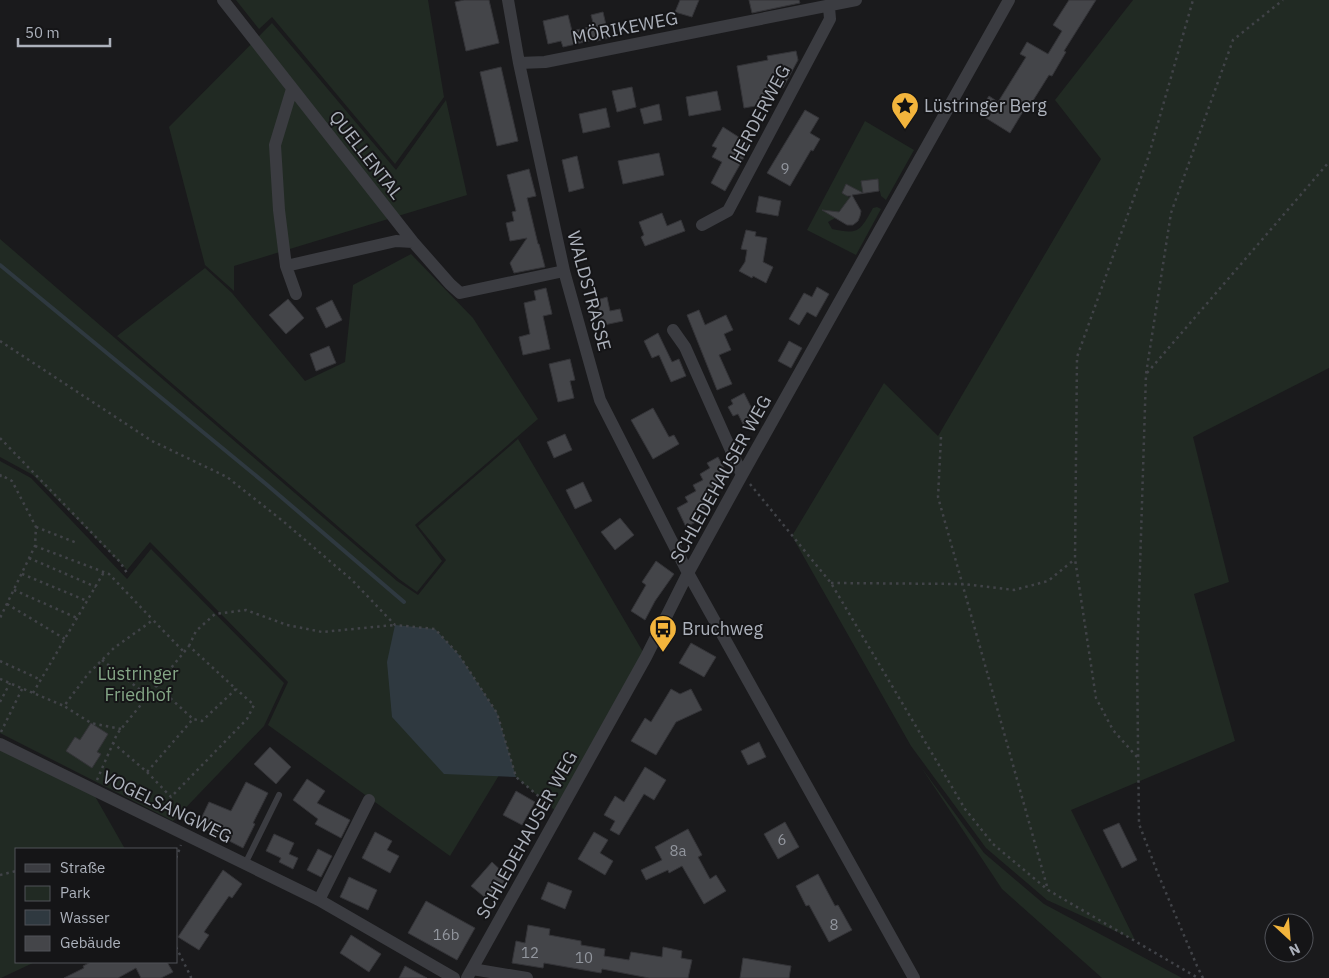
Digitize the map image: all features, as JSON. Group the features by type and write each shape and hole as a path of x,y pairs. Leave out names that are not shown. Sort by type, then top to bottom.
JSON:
{"street":[{"name":"QUELLENTAL","path":"222,0 413,242 460,293 564,271"},
{"name":"WALDSTRASSE","path":"508,0 519,63 564,271 600,400 688,573"},
{"name":"MÖRIKEWEG","path":"519,63 544,62 829,6 842,1 856,0"},
{"name":"SCHLEDEHAUSER WEG","path":"470,974 646,657 688,573 888,207 1009,0"},
{"name":"HERDERWEG","path":"702,225 728,210 830,19 829,6"},
{"path":"292,89 275,145 279,210 286,266 296,294"},
{"path":"286,266 396,241 413,242"},
{"path":"674,330 686,347 742,475"},
{"path":"688,573 914,978"},
{"name":"VOGELSANGWEG","path":"0,744 319,900 454,978"},
{"path":"319,900 369,800"},
{"path":"470,974 528,978"}],"lane":[{"path":"245,864 279,795"}],"path":[{"path":"1138,758 1113,730 1096,698 1075,560 1077,357 1148,158 1193,0"},
{"path":"1203,978 1196,966 1139,824 1136,663 1146,374 1170,213 1233,40 1283,0"},
{"path":"1146,374 1329,162"},
{"path":"0,341 152,441 227,477 284,522 352,580 395,625"},
{"path":"941,437 938,497 1048,890"},
{"path":"0,438 120,562 127,573"},
{"path":"0,478 1,475 12,481 36,527 35,546 0,618"},
{"path":"742,475 831,583 965,809 993,844 1048,890 1198,978"},
{"path":"36,527 77,543"},
{"path":"35,546 109,574 184,652"},
{"path":"29,558 96,587"},
{"path":"831,583 963,584 1014,590 1048,581 1075,560"},
{"path":"33,693 104,572"},
{"path":"22,574 87,601"},
{"path":"14,590 77,618"},
{"path":"7,604 65,639"},
{"path":"92,790 121,729 189,646 196,631 216,614 246,610 287,625 322,632 395,625 435,629 459,655 498,713 516,776 558,813"},
{"path":"64,706 88,674 114,648 153,620"},
{"path":"113,743 147,772 171,796 247,719 254,705 189,646"},
{"path":"102,660 148,696"},
{"path":"0,661 41,680"},
{"path":"0,679 64,706 91,723 121,729"},
{"path":"0,702 10,683"},
{"path":"156,686 193,719 202,721 236,689"},
{"path":"0,734 22,689"},
{"path":"147,772 193,719"},
{"path":"0,875 15,870"},
{"path":"178,951 191,977 189,978"}],"green space":[{"path":"236,0 428,0 444,97 395,164 272,17 259,29"},
{"path":"1133,0 1329,0 1329,368 1193,437 1229,582 1194,594 1235,741 1071,810 1135,940 1047,900 986,848 911,746 792,536 884,383 938,436 1101,159 1055,100"},
{"path":"272,23 396,170 446,100 467,195 234,266 234,291 205,265 169,127"},
{"path":"865,121 914,150 886,200 881,196 877,179 862,181 863,194 860,194 846,184 842,193 850,198 839,211 839,216 828,222 832,229 853,231 858,229 865,222 873,208 881,209 856,255 807,230"},
{"path":"0,239 397,581 418,595 446,560 418,526 518,439 646,657 558,813 504,767 450,856 268,725 288,682 150,542 127,570 33,475 0,457"},
{"path":"411,254 473,318 538,419 415,525 442,561 417,592 399,579 117,336 205,268 232,293 305,381 345,362 353,285"},
{"name":"Lüstringer Friedhof","path":"0,461 31,478 127,579 151,549 284,683 264,726 173,821 0,733"},
{"path":"0,744 92,791 124,848 15,848 15,963 33,963 0,978"},
{"path":"921,767 984,853 1044,904 1182,978 1102,978 1002,889"}],"water":[{"path":"395,625 435,629 459,655 497,713 516,777 444,774 392,717 387,662"}],"building":[{"path":"489,0 499,43 466,51 455,2"},
{"path":"680,0 699,0 692,17 675,12"},
{"path":"749,0 799,0 800,3 752,13"},
{"path":"1069,0 1096,0 1064,51 1066,52 1052,76 1049,75 1029,107 1027,105 1010,133 978,113 989,96 998,102 1026,57 1020,54 1027,42 1048,54 1062,31 1053,25"},
{"path":"603,12 609,38 563,47 561,41 548,44 543,21 568,15 572,31 594,26 591,15"},
{"path":"796,51 798,60 783,88 765,91 767,104 744,108 737,66 768,60 767,56"},
{"path":"501,67 518,141 497,146 480,72"},
{"path":"632,87 636,107 617,112 612,91"},
{"path":"717,91 721,110 689,116 686,97"},
{"path":"659,104 662,120 644,124 640,109"},
{"path":"606,108 610,127 583,133 579,114"},
{"path":"805,110 819,118 810,133 820,139 813,151 811,150 790,186 767,173"},
{"path":"723,127 751,145 725,191 711,183 722,162 712,157 717,148 712,146"},
{"path":"659,153 664,175 623,184 618,161"},
{"path":"577,156 584,188 569,192 562,160"},
{"path":"529,169 536,196 527,198 545,267 514,273 510,263 527,238 510,241 506,223 514,221 512,212 516,211 507,175"},
{"path":"878,179 879,191 852,195 861,211 858,221 853,225 847,225 822,210 839,212 851,196 842,193 846,184 863,193 861,181"},
{"path":"759,196 781,201 778,216 756,212"},
{"path":"662,213 667,226 681,220 685,231 645,246 641,237 644,235 639,222"},
{"path":"746,230 756,232 755,236 767,238 763,262 773,267 766,283 739,271 745,262 747,250 741,249"},
{"path":"817,287 829,294 816,317 807,312 799,325 789,319 804,293 812,297"},
{"path":"546,288 552,314 543,316 550,349 523,355 519,337 530,334 524,303 536,300 534,291"},
{"path":"607,297 610,311 620,309 623,321 599,326 597,314 600,314 597,300"},
{"path":"288,299 304,318 286,334 269,315"},
{"path":"332,300 342,320 326,328 316,308"},
{"path":"699,310 705,325 726,315 733,330 724,334 731,350 719,355 732,384 717,390 687,315"},
{"path":"658,333 672,362 679,359 686,376 671,382 659,355 652,358 644,341"},
{"path":"789,341 802,348 791,368 778,361"},
{"path":"329,346 336,363 316,371 310,354"},
{"path":"570,359 575,380 570,381 574,398 558,402 549,364"},
{"path":"744,393 756,417 743,424 738,414 733,416 728,407 733,404 731,400"},
{"path":"653,408 669,437 674,435 679,444 653,459 631,420"},
{"path":"565,434 572,450 554,458 547,442"},
{"path":"718,457 728,475 717,481 720,486 710,492 713,498 702,503 705,509 695,515 698,521 686,527 677,508 688,502 685,497 696,491 693,485 703,480 700,474 710,468 707,463"},
{"path":"583,482 592,501 575,509 566,490"},
{"path":"620,518 634,535 615,550 601,532"},
{"path":"656,561 674,574 655,601 645,620 631,611 646,585 642,582"},
{"path":"691,643 716,657 704,677 679,663"},
{"path":"671,689 680,694 691,689 702,710 676,722 656,755 631,741 645,718 651,722"},
{"path":"91,723 108,734 97,752 101,754 92,768 66,751 75,737 80,740"},
{"path":"759,742 766,757 748,765 741,751"},
{"path":"270,747 291,767 276,784 254,764"},
{"path":"645,767 666,780 654,800 644,794 619,835 610,830 615,821 604,815 615,796 624,802"},
{"path":"307,779 325,791 317,803 350,820 341,838 315,824 318,819 293,800"},
{"path":"246,782 268,793 243,848 198,825 209,802 231,811"},
{"path":"516,791 535,802 522,825 503,815"},
{"path":"785,822 799,847 778,859 764,834"},
{"path":"1119,823 1137,860 1122,868 1103,830"},
{"path":"688,829 702,855 698,857 710,879 716,875 726,891 704,904 682,866 669,873 668,870 646,880 641,870 662,860 655,847"},
{"path":"375,832 392,841 387,850 399,856 390,873 362,858"},
{"path":"594,832 608,840 600,853 613,861 605,875 578,859"},
{"path":"274,834 294,843 289,854 298,858 293,869 279,862 281,858 266,851"},
{"path":"318,849 332,856 321,877 307,870"},
{"path":"492,862 508,877 488,900 471,886"},
{"path":"223,870 242,884 232,898 229,896 204,932 209,935 199,950 178,937"},
{"path":"818,874 835,906 838,905 852,930 829,942 809,905 806,906 796,886"},
{"path":"349,877 377,890 368,910 340,897"},
{"path":"548,882 572,891 565,909 541,899"},
{"path":"426,901 475,928 457,960 408,933"},
{"path":"528,925 550,929 549,935 581,941 581,945 605,949 604,956 629,960 631,952 662,957 663,947 682,951 681,958 692,960 688,978 649,978 602,969 601,973 544,963 543,968 512,963 516,941 525,943"},
{"path":"351,935 381,954 369,972 340,953"},
{"path":"743,958 791,966 789,978 740,978"},
{"path":"89,963 168,963 173,972 161,978 141,978 136,968 118,978 64,978 84,968 83,966"},
{"path":"405,966 427,978 399,978"}],"waterway":[{"path":"0,265 266,484 404,602"}],"place":[{"name":"Lüstringer Berg","path":"905,130"},
{"name":"Bruchweg","path":"663,653"}]}
